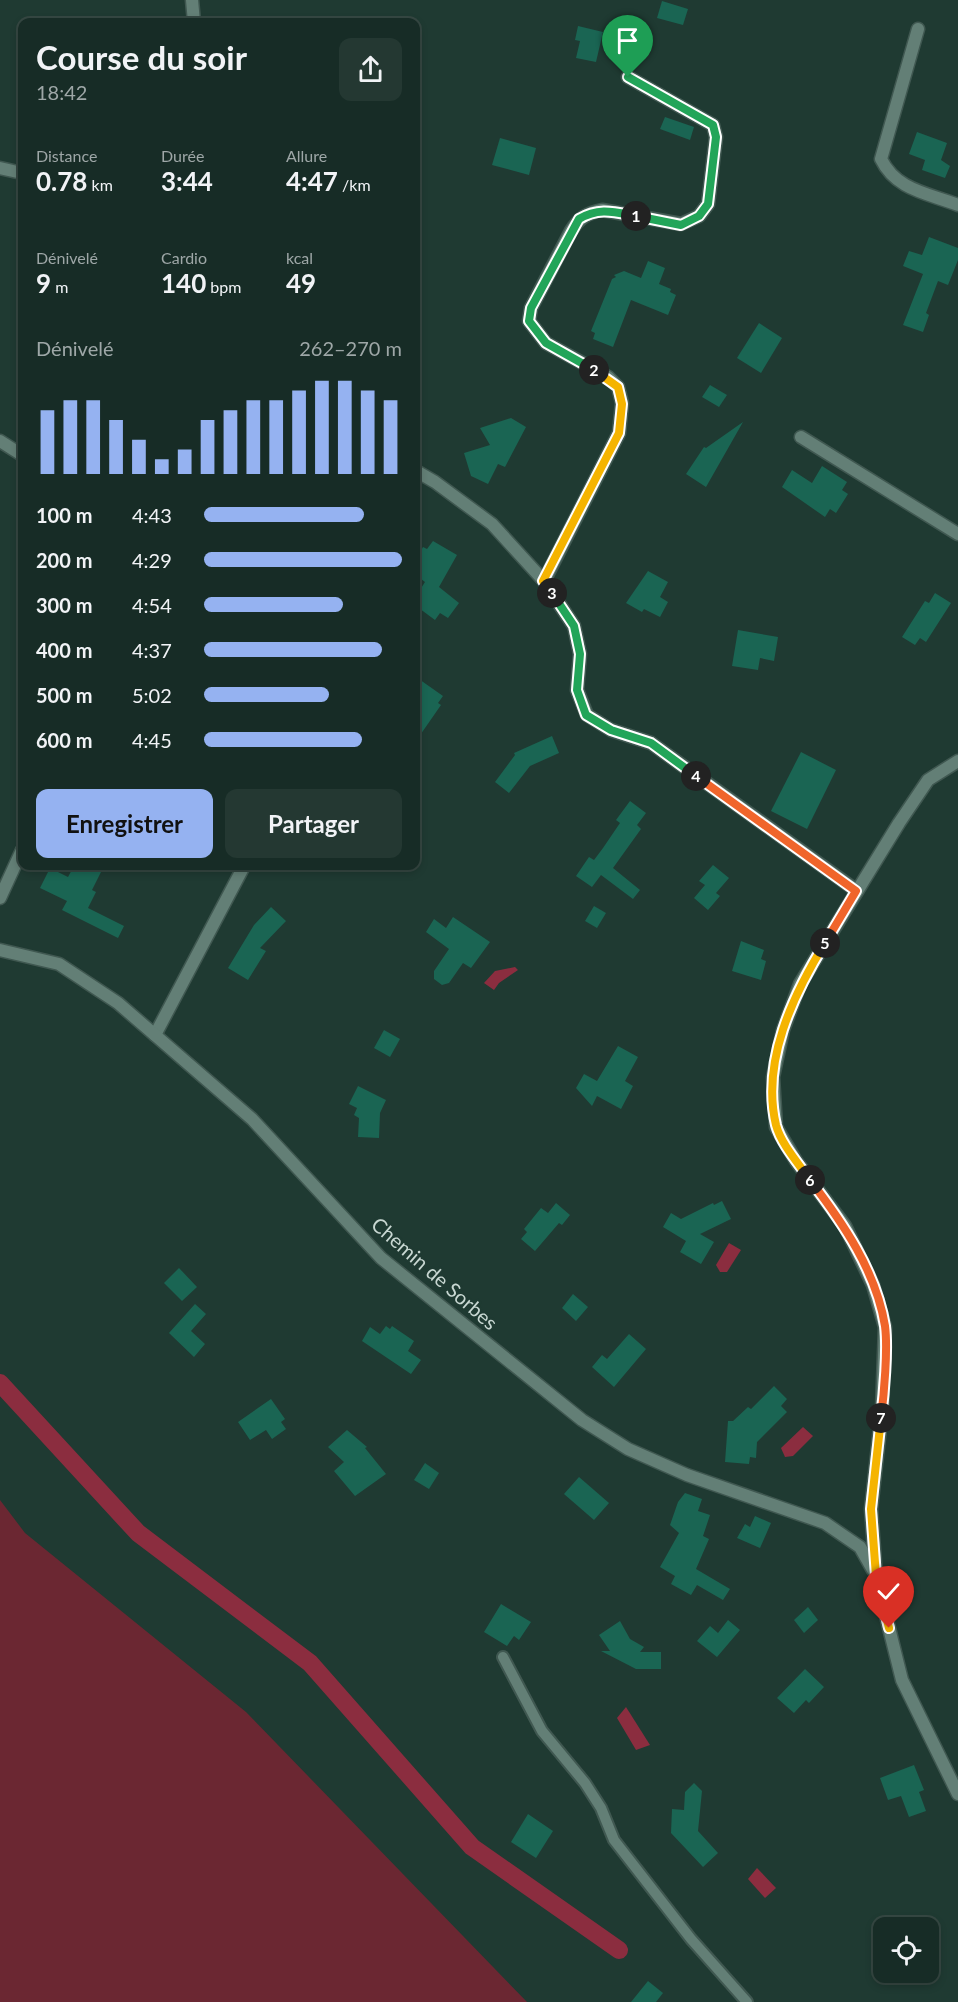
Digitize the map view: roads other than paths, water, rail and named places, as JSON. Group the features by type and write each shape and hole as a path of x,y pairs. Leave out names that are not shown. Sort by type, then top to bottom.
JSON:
{"street":[{"path":"192,0 194,18"},
{"path":"918,29 881,159 889,175 905,185 958,205"},
{"path":"543,581 619,433 622,404 618,387 608,377 546,343 529,321 531,308 571,231 579,219 590,212 602,210 681,225 699,216 708,204 716,137 713,125 628,77"},
{"path":"0,168 18,172"},
{"path":"801,437 958,534"},
{"path":"0,441 18,452"},
{"path":"420,473 492,524 543,581 574,626 580,654 577,690 586,715 611,730 651,743 856,891"},
{"path":"958,761 928,780 856,891 800,984 783,1030 773,1077 776,1126 796,1161 845,1226 873,1285 885,1327 882,1410 871,1509 876,1576 902,1680 958,1794"},
{"path":"0,898 18,859"},
{"path":"155,1035 242,870"},
{"name":"Chemin de Sorbes","path":"0,950 59,964 118,1004 252,1119 381,1258 582,1420 628,1449 687,1475 825,1523 861,1547 876,1576"}],"lane":[{"path":"503,1657 542,1731 585,1783 601,1808 614,1840 691,1939 747,2002"}],"waterway":[{"path":"0,1383 138,1533 310,1663 472,1847 619,1950"}]}
